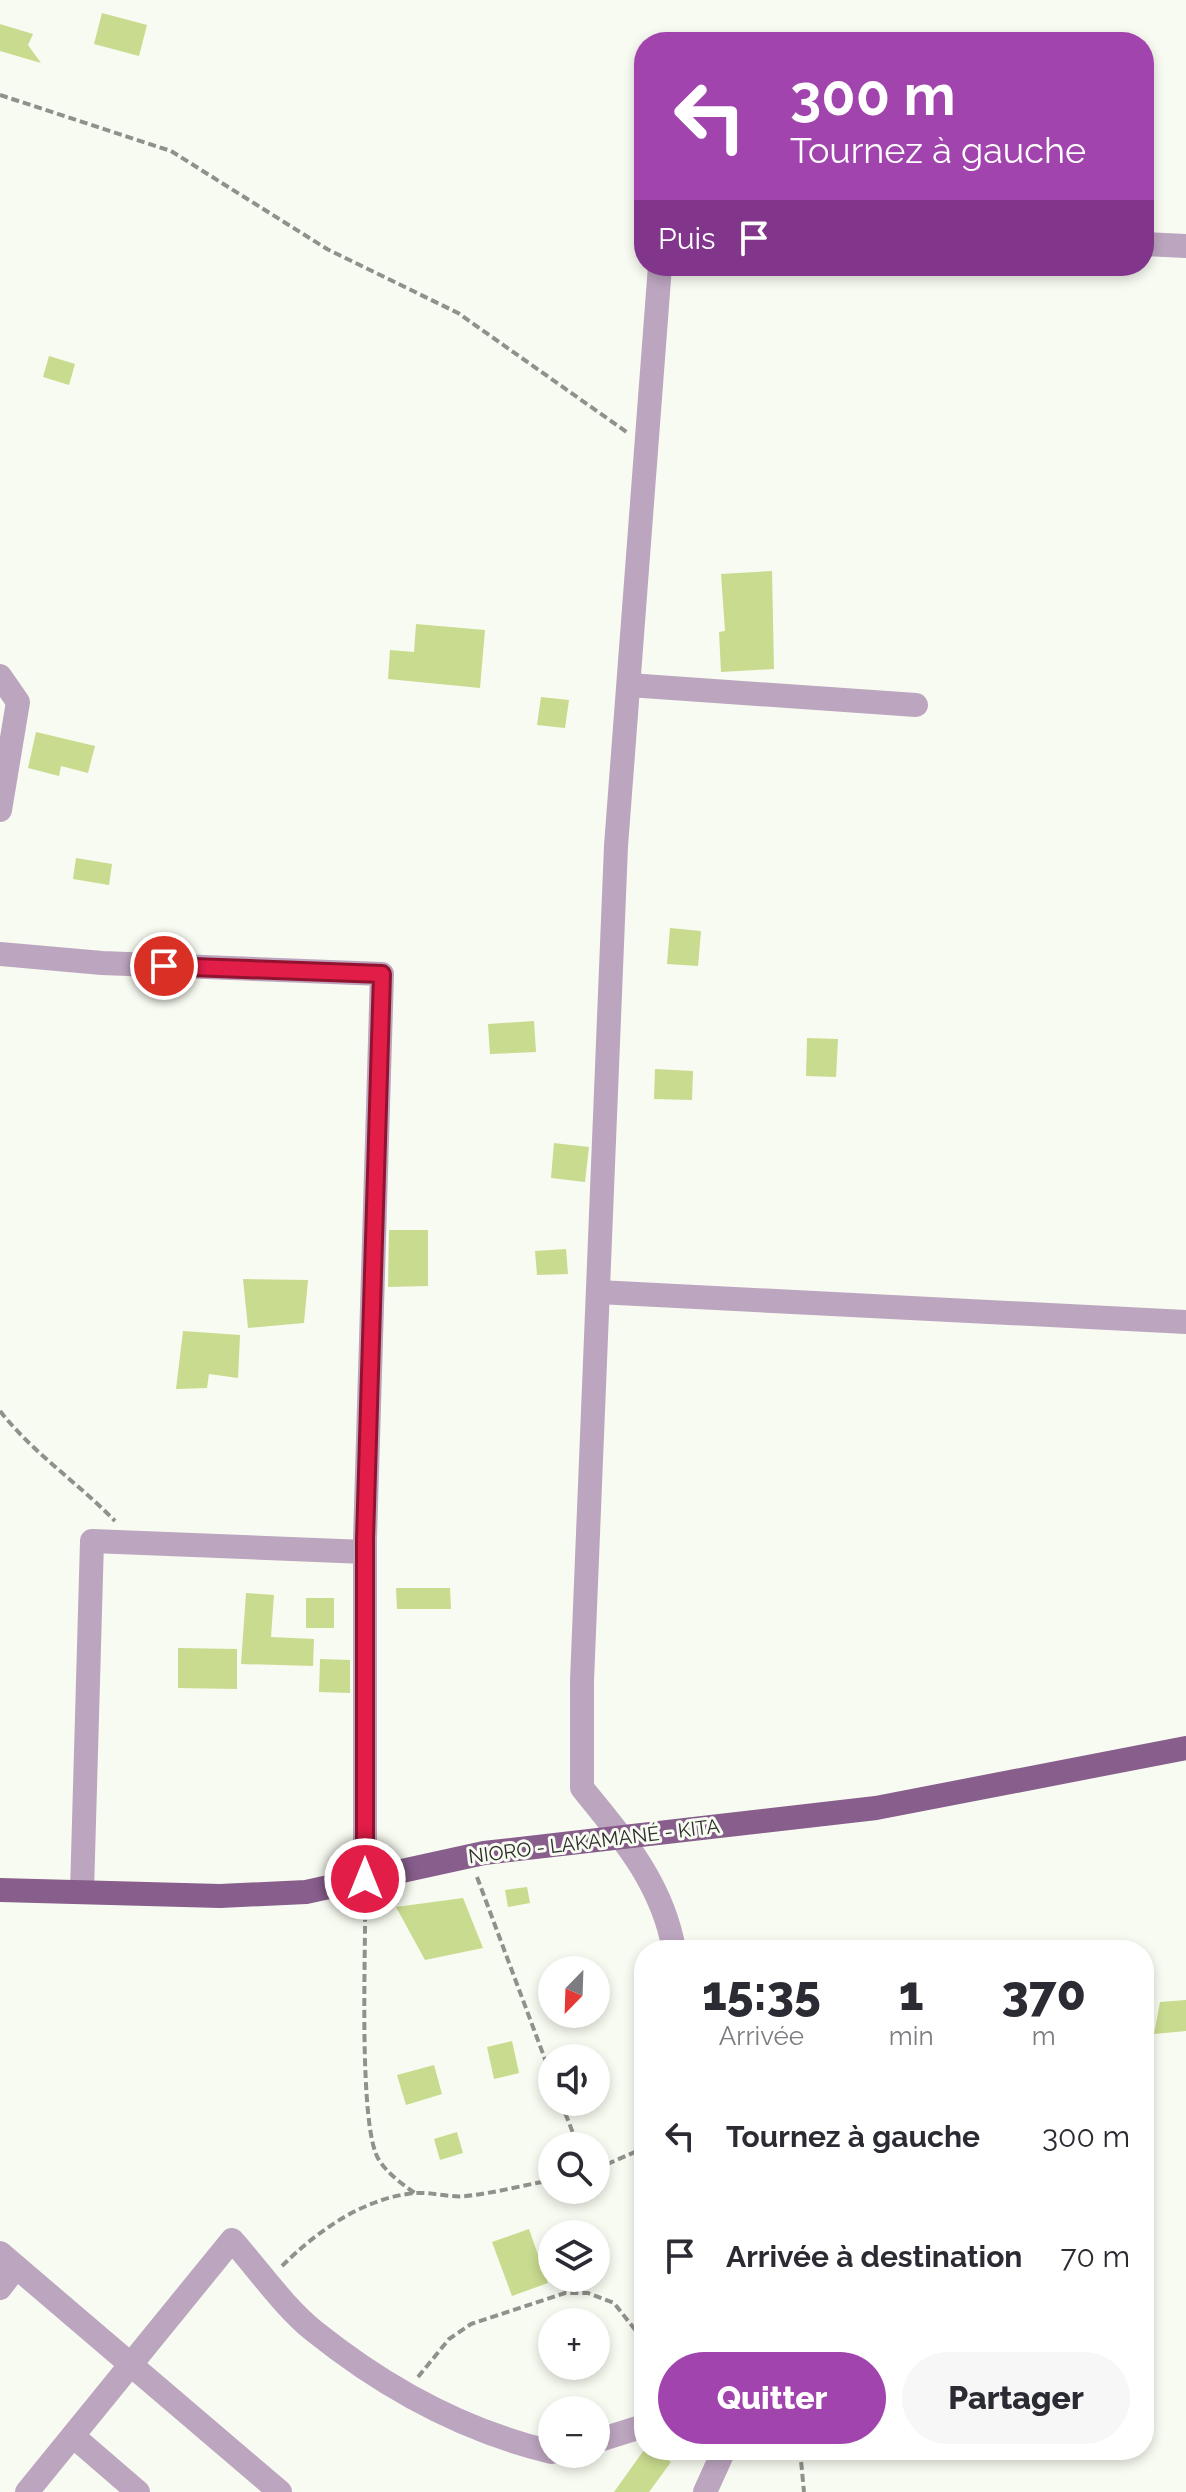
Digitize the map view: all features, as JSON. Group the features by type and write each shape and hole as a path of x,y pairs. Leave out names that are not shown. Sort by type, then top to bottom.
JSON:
{"main road":[{"name":"NIORO - LAKAMANÉ - KITA","path":"0,1890 235,1896 306,1892 469,1856 876,1808 1186,1748"}],"street":[{"path":"1154,244 1186,246"},
{"path":"659,276 616,846 582,1788 622,1837 656,1887 672,1940"},
{"path":"0,676 18,702 0,810"},
{"path":"629,685 916,705"},
{"path":"0,954 102,963 382,974 365,1552 365,1879"},
{"path":"598,1292 1186,1322"},
{"path":"82,1892 92,1541 365,1552"},
{"path":"27,2492 232,2240 312,2330 425,2408 502,2440 538,2449"},
{"path":"0,2288 8,2260 280,2492"},
{"path":"610,2437 634,2429"},
{"path":"73,2436 138,2492"},
{"path":"705,2492 719,2460"}],"path":[{"path":"0,95 171,151 327,249 458,313 646,446"},
{"path":"0,1411 21,1437 80,1485 136,1543"},
{"path":"469,1856 539,2044"},
{"path":"365,1879 368,2122 377,2158 397,2180 415,2193"},
{"path":"610,2163 634,2152"},
{"path":"268,2280 305,2242 334,2222 370,2206 415,2193 464,2197 538,2183"},
{"path":"402,2392 449,2339 471,2324 565,2293 588,2293 614,2303 634,2328"},
{"path":"801,2460 804,2492"}],"building":[{"path":"102,13 147,25 139,56 94,44"},
{"path":"0,24 33,34 28,45 41,63 0,51"},
{"path":"49,356 75,364 69,385 43,377"},
{"path":"772,571 774,669 721,672 719,632 725,631 721,574"},
{"path":"416,624 485,630 480,688 388,679 390,650 414,652"},
{"path":"541,697 569,700 565,728 537,725"},
{"path":"36,732 95,746 88,773 61,766 59,776 28,768"},
{"path":"76,858 112,864 109,885 73,879"},
{"path":"670,928 701,931 698,966 667,964"},
{"path":"534,1021 536,1052 490,1054 488,1024"},
{"path":"807,1038 838,1039 836,1077 806,1076"},
{"path":"655,1069 693,1071 692,1100 654,1099"},
{"path":"554,1143 589,1147 585,1182 551,1178"},
{"path":"389,1230 428,1230 428,1286 388,1287"},
{"path":"566,1249 568,1274 537,1275 535,1251"},
{"path":"243,1279 308,1280 304,1323 248,1328"},
{"path":"183,1331 240,1335 238,1378 209,1374 207,1388 176,1389"},
{"path":"396,1588 450,1588 451,1609 397,1609"},
{"path":"246,1593 274,1595 271,1637 314,1639 313,1666 241,1664"},
{"path":"306,1598 334,1598 334,1628 306,1628"},
{"path":"178,1648 237,1649 237,1689 178,1688"},
{"path":"320,1659 350,1660 350,1693 319,1692"},
{"path":"527,1887 530,1903 508,1907 505,1890"},
{"path":"463,1898 483,1948 425,1960 396,1907"},
{"path":"1186,2000 1186,2031 1154,2034 1160,2002"},
{"path":"512,2041 519,2073 494,2079 487,2047"},
{"path":"434,2065 442,2094 406,2105 397,2075"},
{"path":"457,2132 463,2153 440,2160 434,2139"},
{"path":"529,2229 538,2255 538,2287 512,2296 492,2242"},
{"path":"637,2460 671,2462 649,2492 614,2492"}],"route":[{"path":"164,966 382,974 365,1539 365,1879"}]}
